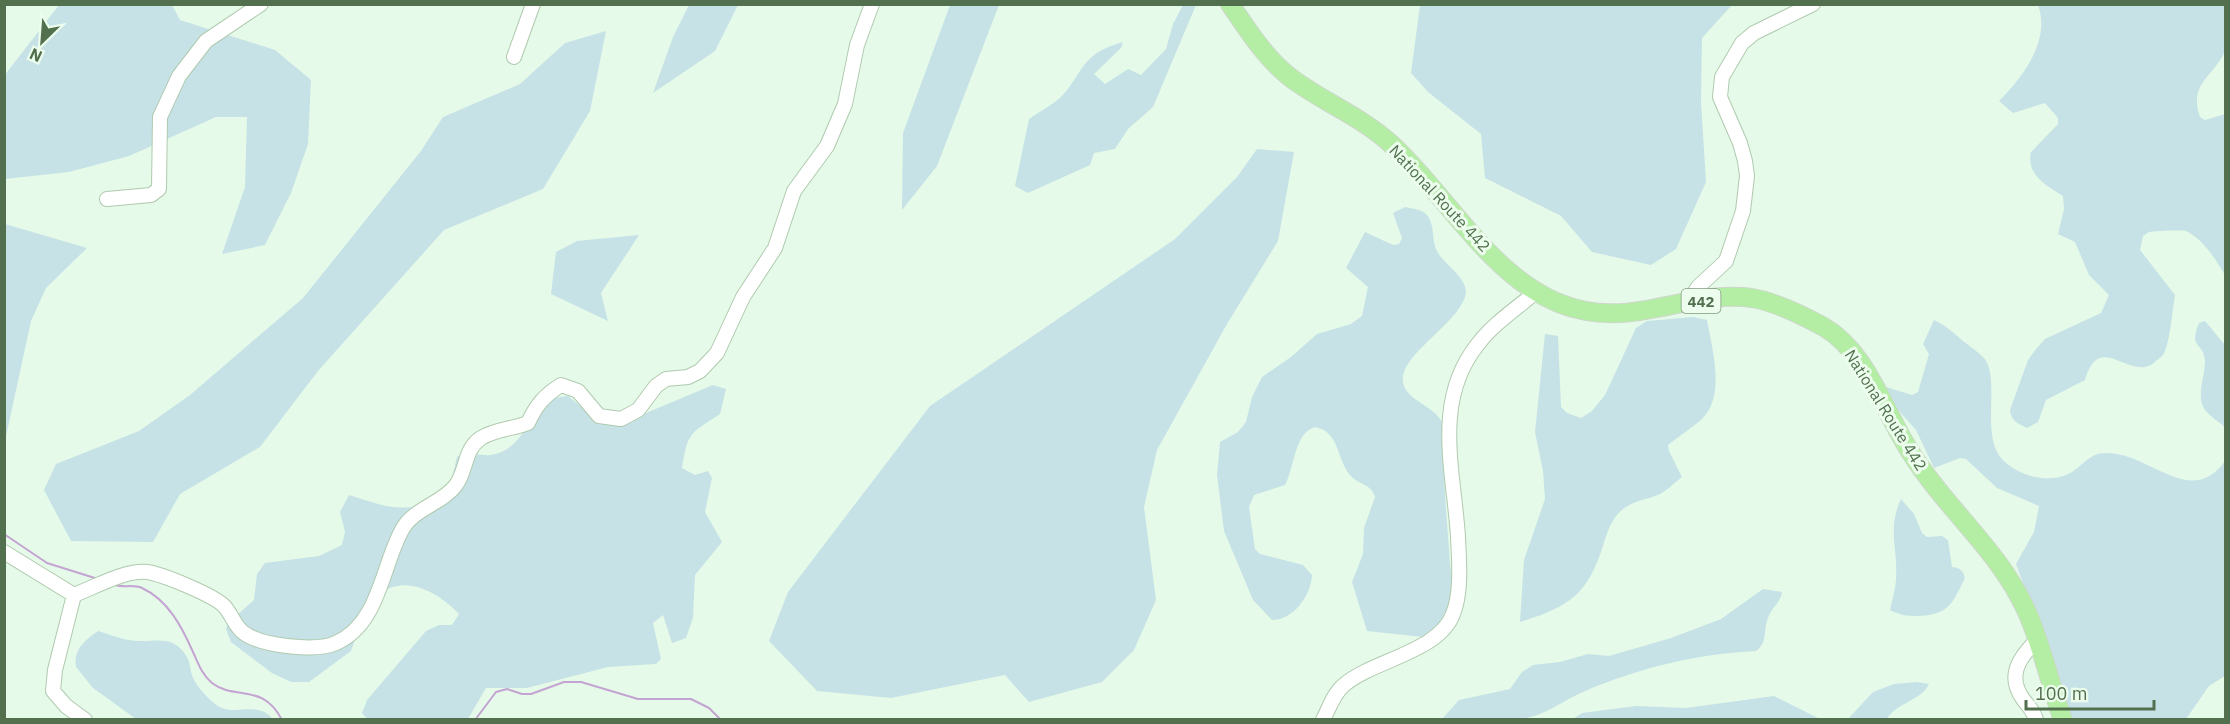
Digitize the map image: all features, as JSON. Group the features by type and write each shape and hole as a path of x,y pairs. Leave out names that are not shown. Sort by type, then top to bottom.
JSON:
{"highway":[{"name":"National Route 442","path":"1230,4 1274,63 1291,78 1364,122 1388,141 1494,256 1536,292 1568,307 1610,314 1642,312 1730,297 1761,300 1798,315 1839,338 1862,365 1911,454 2002,568 2026,611 2063,720"}],"street":[{"path":"107,199 151,195 159,189 160,117 179,76 206,41 261,4"},
{"path":"514,57 533,4"},
{"path":"74,595 134,573 149,572 202,593 224,605 241,632 256,640 276,644 323,646 337,643 371,609 404,527 457,484 467,454 479,439 495,431 528,423 536,406 548,393 561,385 578,391 599,416 621,419 638,410 656,386 666,379 688,377 699,371 717,353 743,297 775,248 794,191 827,146 845,104 857,45 872,4"},
{"path":"1688,303 1698,286 1726,261 1743,212 1747,176 1745,161 1740,143 1720,97 1722,77 1738,48 1748,38 1770,24 1813,4"},
{"path":"1323,720 1342,686 1359,673 1423,645 1453,615 1457,594 1458,545 1456,503 1450,469 1449,410 1455,384 1466,360 1479,342 1536,292"},
{"path":"4,552 74,595"},
{"path":"74,595 55,670 53,691 66,706 85,720"},
{"path":"2036,720 2022,698 2014,675 2022,655 2037,640"}],"shaded area":[{"path":"59,5 172,5 180,20 275,50 311,80 308,144 291,193 265,245 222,254 245,187 247,117 216,117 129,156 69,172 5,179 4,76"},
{"path":"689,5 738,5 715,51 653,93 673,37"},
{"path":"950,5 999,5 937,166 902,210 903,133"},
{"path":"1183,5 1196,5 1153,107 1128,129 1115,149 1094,153 1090,165 1028,193 1015,186 1029,119 1059,98 1094,55 1111,46 1123,42 1121,48 1094,74 1105,84 1128,69 1141,75 1166,49 1173,24"},
{"path":"1420,5 1732,5 1702,38 1701,102 1706,182 1676,249 1651,265 1592,252 1561,216 1485,178 1481,134 1428,92 1411,73"},
{"path":"2038,5 2225,5 2227,41 2225,51 2200,88 2197,105 2200,117 2205,120 2225,114 2226,277 2204,245 2186,231 2149,232 2143,236 2140,250 2175,295 2169,338 2164,354 2146,367 2136,367 2107,357 2099,358 2091,365 2085,380 2046,400 2038,422 2027,428 2013,419 2010,410 2028,360 2045,339 2101,313 2109,295 2089,275 2075,242 2058,234 2064,209 2063,196 2039,178 2032,167 2031,152 2058,124 2058,118 2045,103 2013,113 1999,101 2017,81 2038,44 2041,18"},
{"path":"606,31 590,111 543,189 444,230 318,371 260,447 180,494 153,542 71,541 44,490 56,464 139,431 190,395 303,298 421,151 443,117 520,84 565,43"},
{"path":"1257,149 1294,152 1278,241 1227,324 1157,450 1144,507 1156,600 1134,650 1102,682 1029,702 1005,675 891,698 817,691 769,641 788,592 930,406 1175,239 1237,177"},
{"path":"1405,207 1427,215 1431,222 1434,244 1438,253 1461,279 1466,291 1460,307 1413,357 1403,376 1406,391 1431,410 1443,426 1445,495 1453,599 1442,621 1423,637 1367,631 1352,582 1363,554 1364,528 1375,497 1371,489 1350,475 1329,434 1315,427 1308,430 1299,443 1285,485 1254,495 1249,507 1255,549 1260,554 1303,565 1312,575 1305,598 1300,605 1287,616 1272,620 1253,600 1224,531 1217,475 1220,442 1238,432 1246,422 1252,397 1262,377 1291,357 1317,334 1351,324 1362,316 1368,287 1346,268 1365,232 1393,245 1399,244 1402,238 1393,213"},
{"path":"5,224 87,248 46,288 31,321 5,441"},
{"path":"639,235 601,293 608,321 551,294 556,252 577,241"},
{"path":"1693,317 1707,320 1714,358 1715,385 1714,397 1702,419 1668,445 1682,477 1663,492 1631,504 1618,514 1610,526 1590,577 1574,597 1551,611 1520,622 1524,560 1545,499 1543,471 1535,432 1545,334 1558,336 1561,407 1567,413 1581,418 1592,411 1605,395 1636,328 1647,321"},
{"path":"1934,320 1949,329 1984,358 1989,367 1992,436 2002,459 2017,470 2036,477 2055,478 2072,472 2096,454 2107,453 2123,455 2184,480 2198,480 2212,474 2225,461 2225,676 2209,686 2186,719 2072,719 2016,564 2034,532 2039,506 1997,488 1966,459 1960,458 1934,468 1916,430 1883,393 1886,387 1912,395 1918,392 1929,354 1923,344"},
{"path":"2205,321 2225,345 2225,427 2206,411 2201,399 2205,361 2195,338 2199,323"},
{"path":"713,385 726,389 720,414 692,435 686,447 682,468 695,475 708,471 712,478 705,512 722,542 695,575 693,618 686,638 672,643 663,615 653,623 661,659 656,664 608,667 527,688 486,688 468,719 367,719 362,713 367,700 426,631 439,625 452,625 459,614 437,596 409,585 387,589 369,600 351,651 309,682 291,682 272,673 231,642 226,629 228,623 254,600 257,574 265,563 319,556 342,545 345,532 340,512 349,495 398,508 433,502 448,496 457,457 463,453 491,455 504,451 522,434 536,414 554,399 568,396 589,413 622,423"},
{"path":"1901,499 1914,514 1922,533 1927,537 1942,536 1948,540 1952,567 1961,570 1965,578 1953,601 1936,613 1910,616 1890,610 1896,582 1894,529"},
{"path":"1763,589 1782,592 1768,618 1764,640 1756,651 1711,655 1646,669 1604,683 1528,718 1491,721 1442,719 1459,700 1510,689 1522,672 1533,665 1560,662 1588,654 1609,656 1671,638 1721,619"},
{"path":"98,631 129,640 171,642 187,657 196,683 214,703 225,709 260,710 273,719 136,719 93,688 76,667 78,651"},
{"path":"1917,682 1929,684 1920,694 1891,713 1887,719 1848,719 1873,692 1894,684"},
{"path":"1774,696 1820,719 1573,719 1582,713 1636,706 1686,708"}],"waterway":[{"path":"4,534 47,563 98,579"},
{"path":"115,585 139,587 151,593 173,615 201,669 212,683 230,691 258,696 274,708 282,720"},
{"path":"475,720 496,692 507,689 522,694 531,694 564,682 581,682 638,699 691,699 709,708 721,720"}]}
